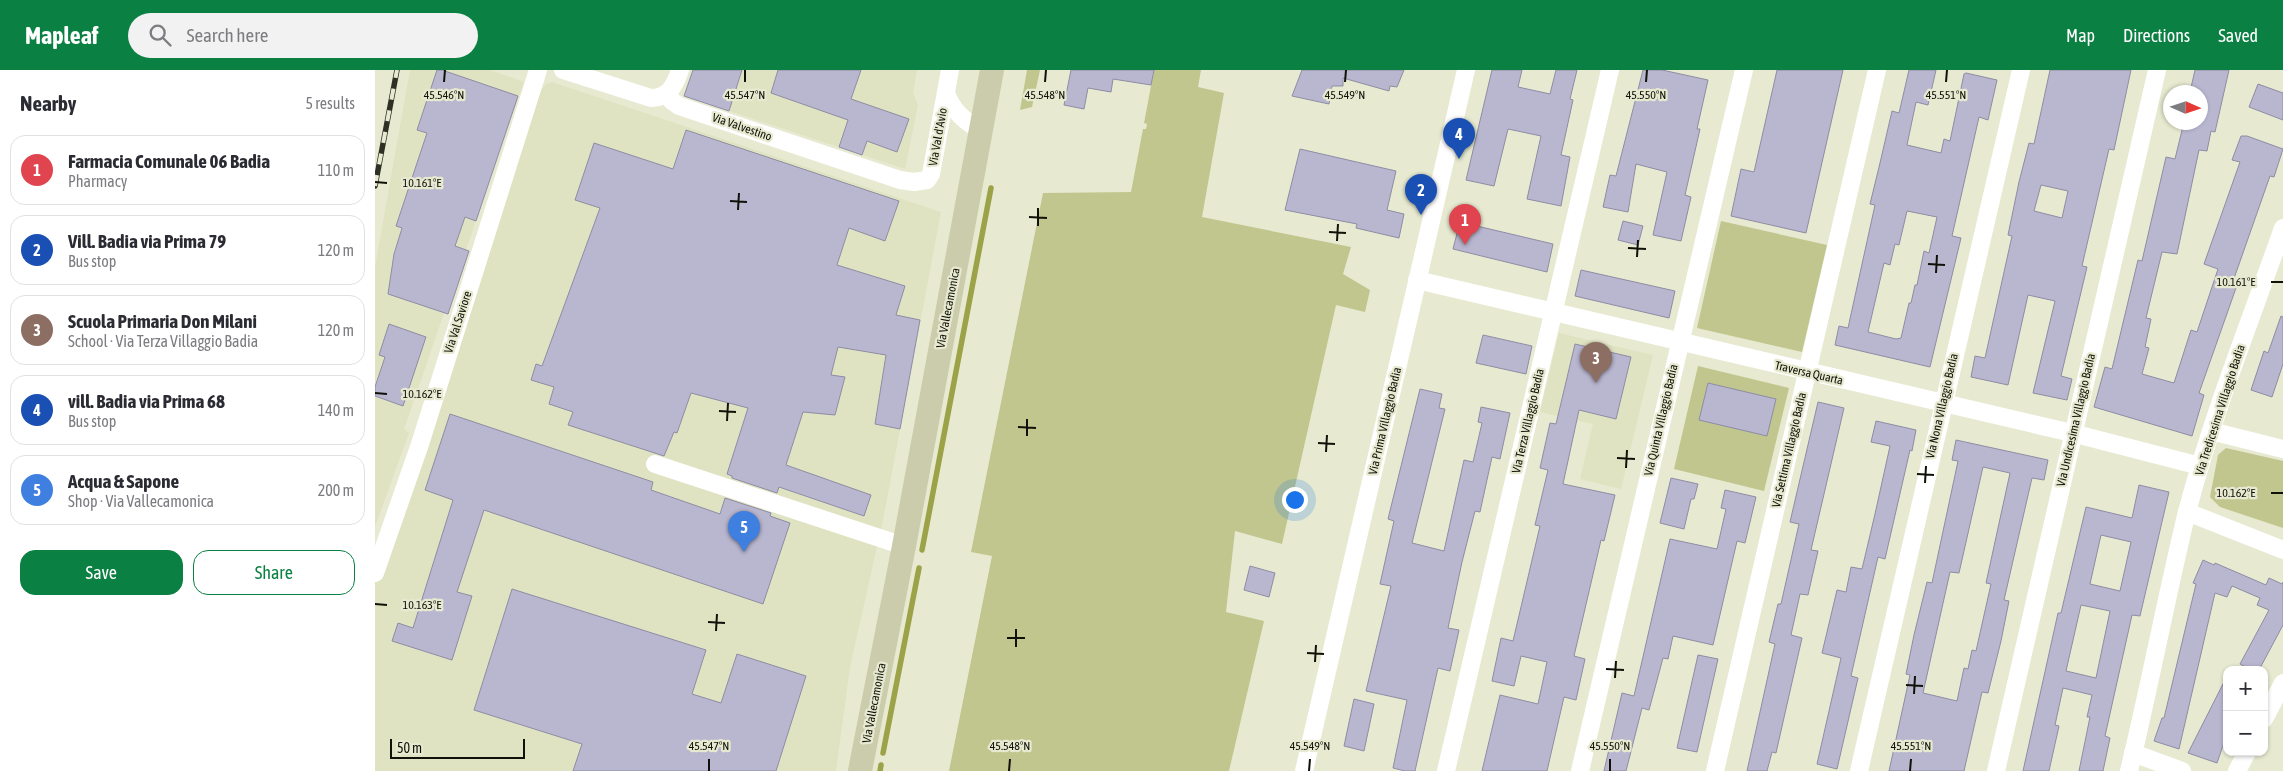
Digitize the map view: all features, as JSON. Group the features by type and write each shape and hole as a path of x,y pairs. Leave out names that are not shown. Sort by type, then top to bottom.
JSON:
{"main road":[{"name":"Via Vallecamonica","path":"860,771 904,546 992,70"}],"street":[{"name":"Via Val Saviore","path":"375,573 420,444 538,70"},
{"path":"563,70 645,97 657,98 667,93 674,86 680,70"},
{"name":"Via Val d'Avio","path":"927,180 932,169 950,70"},
{"name":"Via Prima Villaggio Badia","path":"1304,771 1466,70"},
{"name":"Via Terza Villaggio Badia","path":"1446,771 1610,70"},
{"name":"Via Quinta Villaggio Badia","path":"1580,771 1744,70"},
{"name":"Via Settima Villaggio Badia","path":"1715,771 1877,70"},
{"name":"Via Nona Villaggio Badia","path":"1859,771 2021,70"},
{"name":"Via Undicesima Villaggio Badia","path":"1996,771 2072,433 2157,70"},
{"name":"Via Valvestino","path":"667,93 672,101 679,106 891,177 914,182 927,180"},
{"name":"Via Val d'Avio","path":"946,93 950,103 962,119 981,131"},
{"name":"Via Tredicesima Villaggio Badia","path":"2129,771 2187,512 2200,466 2283,228"},
{"name":"Traversa Quarta","path":"1417,280 2072,433 2200,466"},
{"path":"2211,431 2283,449"},
{"path":"655,464 904,546"},
{"path":"2187,512 2283,550"},
{"path":"2268,711 2283,683"},
{"path":"2133,752 2182,771"},
{"path":"2237,771 2245,756"}],"shaded area":[{"path":"410,70 490,70 524,82 404,429 409,433 375,527 375,267"},
{"path":"693,70 917,70 913,93 918,105 905,169 684,96"},
{"path":"552,82 941,212 883,520 850,667 836,771 375,771 375,572 429,422 541,90 546,84"},
{"path":"1559,333 1653,355 1621,489 1580,479 1593,424 1540,412"}],"green space":[{"path":"1027,70 1040,70 1032,107 1020,110"},
{"path":"1154,70 1201,70 1198,87 1224,93 1202,217 1351,247 1343,274 1370,290 1365,312 1336,305 1282,544 1235,531 1226,612 1264,621 1229,771 949,771 992,556 971,552 1043,193 1131,192 1143,129 1146,129 1147,124 1144,123"},
{"path":"1721,221 1827,245 1802,352 1697,328"},
{"path":"1698,366 1789,388 1764,491 1674,469"},
{"path":"2226,448 2283,461 2283,528 2220,507 2210,497 2218,455"}],"building":[{"path":"437,70 442,70 518,96 476,221 465,217 455,246 469,251 448,314 388,294 394,254 402,228 396,226 427,133 417,130"},
{"path":"693,70 742,70 729,111 684,96"},
{"path":"778,70 861,70 851,99 909,119 897,152 867,141 862,155 839,147 848,120 771,93"},
{"path":"1071,70 1154,70 1151,85 1113,79 1111,92 1088,88 1084,109 1064,105"},
{"path":"1302,70 1404,70 1397,87 1390,86 1389,91 1343,78 1343,86 1332,86 1329,104 1292,96"},
{"path":"1492,70 1522,70 1518,87 1550,94 1556,70 1577,70 1570,99 1573,100 1561,155 1570,157 1561,206 1527,199 1541,136 1508,129 1494,186 1466,180"},
{"path":"1643,70 1662,70 1708,80 1697,129 1700,129 1685,195 1691,197 1681,241 1653,235 1667,172 1636,164 1628,212 1603,207 1610,175 1616,176"},
{"path":"1777,70 1843,70 1806,233 1731,216 1741,169 1754,172"},
{"path":"1909,70 1936,70 1928,105 1916,102 1907,145 1941,153 1944,139 1950,141 1964,74 1997,80 1988,120 1979,117 1952,236 1961,238 1930,367 1835,345 1839,326 1848,328 1875,205 1870,204 1892,111 1899,113","holes":["1907,211 1937,217 1929,253 1924,251 1917,285 1915,285 1911,303 1909,303 1901,338 1896,339 1868,332 1884,263 1890,265 1895,244 1899,245"]},
{"path":"2050,70 2131,70 2114,150 2109,149 2082,266 2087,267 2061,376 2072,379 2067,400 2033,393 2055,301 2028,295 2008,385 1971,377 1975,356 1985,358 2012,236 2008,235 2019,182 2029,143 2034,144","holes":["2041,185 2068,191 2062,218 2034,211"]},
{"path":"2195,70 2229,70 2215,132 2211,131 2207,151 2199,150 2177,254 2162,252 2146,318 2151,319 2145,347 2149,348 2142,374 2174,383 2191,330 2197,332 2218,269 2204,264 2240,162 2232,160 2241,136 2247,136 2283,149 2274,177 2270,176 2231,287 2236,288 2199,393 2204,395 2192,436 2094,407 2105,367 2112,369 2138,260 2142,261 2166,157 2175,159 2182,130 2208,130 2208,85 2192,85"},
{"path":"2258,84 2283,93 2283,120 2249,107"},
{"path":"686,130 899,201 885,241 849,228 837,265 905,286 896,315 920,320 900,429 875,424 886,355 838,347 831,375 845,377 835,415 803,412 786,465 871,495 864,516 779,487 777,493 732,478 732,476 727,474 748,408 691,393 677,433 674,432 664,456 568,425 573,412 549,404 554,387 531,380 536,364 542,366 600,208 575,200 594,143 673,169"},
{"path":"1300,149 1396,171 1387,210 1404,214 1399,238 1356,228 1357,224 1285,210"},
{"path":"1623,221 1643,226 1638,245 1618,240"},
{"path":"1460,222 1553,244 1547,272 1453,249"},
{"path":"1581,270 1675,291 1669,318 1575,296"},
{"path":"2281,316 2283,317 2283,364 2272,397 2251,390 2264,351 2268,353"},
{"path":"389,324 426,337 403,406 375,396 375,387 385,357 379,355"},
{"path":"1483,335 1532,346 1526,374 1476,363"},
{"path":"1575,344 1631,357 1616,419 1579,410 1563,484 1615,495 1604,541 1601,540 1574,656 1585,659 1576,700 1564,697 1547,771 1482,771 1500,695 1538,704 1547,662 1521,656 1514,686 1492,681 1501,638 1513,641 1540,526 1535,525 1548,470 1540,468 1550,423 1556,424"},
{"path":"1708,383 1776,399 1767,436 1699,420"},
{"path":"1420,389 1442,394 1439,408 1445,409 1412,543 1444,551 1464,460 1473,462 1482,423 1478,422 1481,407 1510,413 1500,459 1492,457 1480,512 1475,511 1462,562 1448,628 1459,630 1450,671 1438,668 1415,771 1405,771 1393,768 1407,700 1366,691 1391,586 1380,584 1394,521 1388,519"},
{"path":"1818,402 1844,408 1811,550 1818,551 1808,595 1800,594 1791,635 1802,638 1776,753 1772,752 1767,771 1747,771 1775,644 1769,642 1778,604 1781,604 1799,524 1790,522"},
{"path":"450,414 653,482 651,490 720,514 725,498 771,513 770,516 790,523 763,604 484,510 457,592 472,596 452,660 392,641 398,623 413,628 453,500 425,490"},
{"path":"1876,421 1916,430 1885,559 1878,557 1851,676 1858,678 1837,769 1817,764 1841,658 1822,653 1837,590 1846,592 1851,567 1862,569 1875,514 1890,446 1871,442"},
{"path":"1956,440 2048,460 2044,480 2032,478 2004,600 2009,601 2001,641 1988,693 1982,692 1964,771 1889,771 1910,675 1906,674 1914,635 1927,582 1932,583 1958,461 1952,460","holes":["1983,467 2010,473 1986,583 1991,584 1976,651 1972,650 1968,669 1964,668 1957,701 1923,693 1950,572 1959,573"]},
{"path":"1671,478 1698,484 1694,499 1691,499 1684,529 1660,523"},
{"path":"2139,485 2169,492 2140,616 2132,615 2105,736 2110,738 2103,771 2079,771 2090,717 2087,717 2092,695 2063,688 2055,725 2059,726 2049,771 2023,771 2058,613 2061,613 2086,507 2132,518","holes":["2101,535 2131,542 2120,591 2090,584","2081,605 2110,611 2096,678 2066,671"]},
{"path":"1725,490 1756,497 1745,543 1737,541 1713,645 1673,636 1668,659 1663,658 1649,710 1642,708 1626,771 1604,771 1622,693 1634,696 1670,539 1717,549 1726,509 1721,508"},
{"path":"2203,560 2214,565 2215,563 2266,585 2269,578 2282,584 2283,582 2283,625 2261,666 2244,666 2240,664 2269,610 2257,605 2260,598 2232,586 2227,597 2215,593 2179,749 2154,741 2162,718 2164,718 2196,584 2193,583"},
{"path":"1250,566 1275,573 1269,597 1244,590"},
{"path":"512,589 706,650 692,694 721,703 737,654 806,676 776,771 573,771 582,744 474,710"},
{"path":"1698,655 1718,659 1697,752 1677,748"},
{"path":"2223,684 2223,746 2217,763 2188,753"},
{"path":"1354,699 1374,704 1364,751 1344,746"}],"waterway":[{"path":"922,550 991,188"},
{"path":"883,753 919,568"},
{"path":"880,771 881,765"}],"railway":[{"path":"375,186 397,70"}],"place":[{"name":"vill. Badia via Prima 68","path":"1459,159"},
{"name":"Vill. Badia via Prima 79","path":"1421,215"},
{"name":"Farmacia Comunale 06 Badia","path":"1465,245"},
{"name":"Scuola Primaria Don Milani","path":"1596,383"},
{"name":"Acqua & Sapone","path":"744,552"}]}
